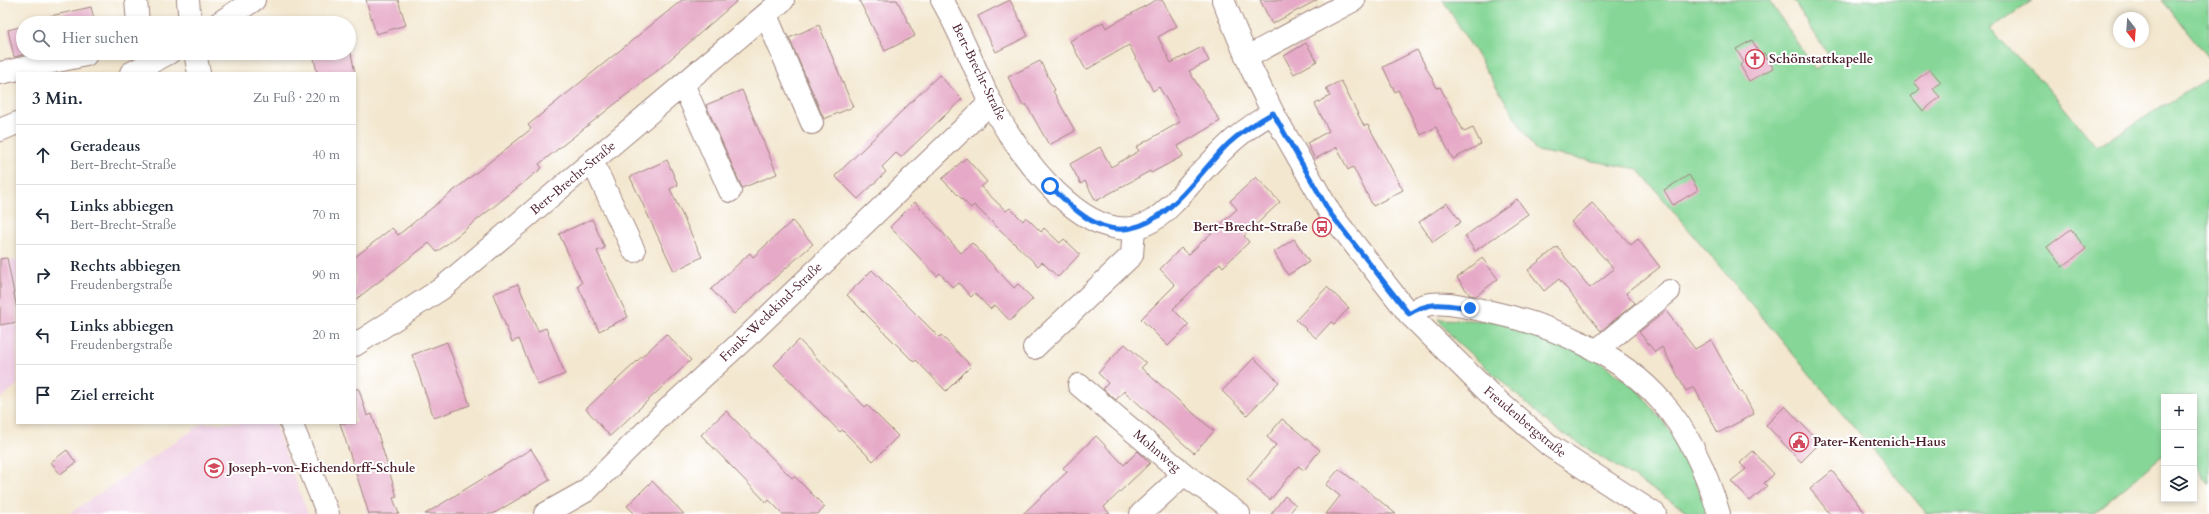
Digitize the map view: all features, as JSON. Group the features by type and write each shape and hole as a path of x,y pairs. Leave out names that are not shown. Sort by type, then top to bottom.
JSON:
{"street":[{"path":"136,0 137,16"},
{"path":"188,0 189,16"},
{"path":"230,16 254,0"},
{"name":"Bert-Brecht-Straße","path":"356,344 440,289 783,0"},
{"name":"Bert-Brecht-Straße","path":"942,0 974,63 991,102 1014,141 1050,186 1075,210 1104,226 1121,229 1134,228 1151,222 1168,208 1241,132 1273,113"},
{"name":"Freudenbergstraße","path":"1223,0 1247,58 1273,113 1330,213 1409,314 1490,394 1550,446 1655,514"},
{"path":"1247,58 1354,0"},
{"path":"766,14 812,123"},
{"path":"0,73 62,60"},
{"path":"139,64 150,60"},
{"path":"196,60 199,72"},
{"path":"683,84 730,191"},
{"name":"Frank-Wedekind-Straße","path":"545,514 586,491 670,407 746,337 991,102"},
{"path":"0,130 16,123"},
{"path":"592,161 634,250"},
{"path":"1034,348 1132,255 1134,228"},
{"path":"1596,351 1668,291"},
{"path":"1409,314 1421,306 1436,304 1470,308 1528,320 1596,351 1637,377 1662,402 1682,430 1699,459 1720,514"},
{"name":"Mohnweg","path":"1079,385 1184,474 1239,514"},
{"path":"291,424 328,514"},
{"path":"1141,514 1184,474"}],"shaded area":[{"path":"16,259 16,386 0,399 0,263"},
{"name":"Joseph-von-Eichendorff-Schule","path":"202,424 274,424 308,514 69,514"}],"green space":[{"path":"1443,0 1769,0 1815,69 1831,59 1793,0 2033,0 1990,29 2046,86 2097,147 2209,78 2209,485 2197,468 2197,394 2161,394 2161,457 2093,514 1927,514 1638,169 1536,151"},
{"path":"2162,0 2209,0 2209,58"},
{"path":"1438,319 1498,321 1592,356 1638,390 1668,428 1695,478 1708,514 1692,514 1553,427 1455,340"}],"building":[{"path":"366,0 398,0 406,25 376,34"},
{"path":"682,0 738,0 658,70 539,164 542,168 437,252 429,243 356,299 356,256 392,228 398,235 531,129 528,125"},
{"path":"859,0 897,0 915,36 885,51"},
{"path":"1010,0 1028,36 996,52 978,16"},
{"path":"1156,0 1162,0 1177,26 1158,37 1171,63 1202,47 1209,61 1189,71 1220,121 1178,146 1183,156 1151,173 1150,171 1096,201 1085,181 1081,184 1070,164 1100,147 1111,167 1139,151 1136,147 1180,122 1159,87 1153,91 1129,45 1086,70 1070,41 1103,22 1106,28"},
{"path":"1260,0 1317,0 1272,24"},
{"path":"91,7 93,16 50,16"},
{"path":"819,25 853,107 824,119 789,38"},
{"path":"16,28 16,57 14,57 8,30"},
{"name":"Schönstattkapelle","path":"1752,40 1760,55 1764,53 1773,68 1749,81 1740,65 1744,62 1736,49"},
{"path":"1306,43 1317,61 1294,74 1284,56"},
{"path":"1417,50 1437,88 1440,87 1464,132 1473,128 1481,144 1453,159 1436,127 1421,135 1398,90 1395,92 1383,67"},
{"path":"314,60 352,60 355,72 317,72"},
{"path":"1040,61 1055,90 1053,91 1075,131 1049,145 1026,104 1023,106 1008,77"},
{"path":"1930,69 1941,82 1933,89 1940,97 1923,111 1911,96 1920,89 1914,82"},
{"path":"939,75 962,99 901,157 896,153 882,167 886,172 858,199 835,176"},
{"path":"1341,81 1364,126 1368,125 1403,190 1373,206 1353,167 1348,170 1337,147 1315,159 1307,143 1329,131 1315,104 1330,96 1326,88"},
{"path":"742,90 777,174 742,188 706,105"},
{"path":"966,158 987,182 981,187 1006,211 1010,208 1023,221 1026,217 1041,232 1044,228 1060,243 1064,239 1080,254 1058,277 1042,262 1038,266 974,205 971,208 942,179"},
{"path":"667,160 678,185 670,189 702,257 674,271 630,177"},
{"path":"1689,175 1698,190 1673,205 1664,190"},
{"path":"1256,177 1280,202 1244,236 1249,242 1223,267 1220,263 1173,309 1189,325 1168,346 1141,319 1175,285 1160,269 1181,248 1188,255 1237,209 1230,201"},
{"path":"1517,199 1528,214 1475,251 1465,236"},
{"path":"915,202 961,253 972,243 1014,288 1018,284 1033,299 1010,321 995,305 990,309 975,293 971,297 959,283 953,288 940,273 937,276 890,227"},
{"path":"1447,203 1461,222 1433,242 1419,222"},
{"path":"1592,203 1631,245 1638,239 1660,267 1626,293 1635,303 1601,331 1559,279 1544,291 1528,270 1557,247 1590,288 1614,269 1571,222"},
{"path":"592,219 605,248 597,251 628,317 599,331 578,286 582,283 559,234"},
{"path":"792,221 813,244 734,314 711,289 750,253 753,257"},
{"path":"2071,229 2086,249 2062,267 2047,247"},
{"path":"1294,239 1309,262 1288,275 1274,252"},
{"path":"7,258 16,304 16,322 0,325 0,259"},
{"path":"1482,258 1498,279 1476,296 1470,295 1457,278"},
{"path":"872,270 939,337 941,335 971,366 946,391 916,360 914,362 847,295"},
{"path":"518,284 538,331 546,328 565,374 538,385 519,339 512,342 493,294"},
{"path":"1327,287 1349,308 1334,324 1331,322 1316,338 1296,320"},
{"path":"1666,311 1695,349 1711,340 1754,414 1718,433 1694,387 1686,391 1662,347 1655,352 1639,332"},
{"path":"666,334 691,360 610,436 586,409"},
{"path":"799,340 865,407 867,405 898,436 873,461 842,430 840,432 774,365"},
{"path":"447,342 470,405 434,418 412,355"},
{"path":"1125,344 1146,363 1141,368 1214,431 1194,453 1124,391 1116,400 1103,389 1108,383 1098,373"},
{"path":"1254,358 1279,382 1247,415 1222,391"},
{"path":"356,389 359,389 367,416 372,414 397,497 393,498 399,514 369,514 340,424 356,424"},
{"path":"1785,406 1820,443 1801,462 1766,425"},
{"path":"726,411 792,478 794,476 825,507 818,514 783,514 769,500 767,503 701,435"},
{"path":"1282,419 1320,450 1304,470 1298,466 1270,500 1247,480 1276,445 1267,437"},
{"path":"1096,436 1124,465 1138,451 1150,463 1104,507 1110,514 1023,514 1067,472 1063,468"},
{"path":"531,449 550,480 493,514 425,514"},
{"path":"67,450 76,463 60,474 51,462"},
{"path":"1753,451 1774,474 1764,483 1767,486 1750,501 1731,481 1746,469 1740,463"},
{"path":"1339,469 1396,514 1326,514 1340,496 1326,485"},
{"path":"1832,471 1866,514 1830,514 1810,489"},
{"path":"652,481 684,514 635,514 627,506"},
{"path":"1285,496 1296,505 1289,514 1271,514"}],"place":[{"name":"Schönstattkapelle","path":"1755,59"},
{"name":"Bert-Brecht-Straße","path":"1322,227"},
{"name":"Pater-Kentenich-Haus","path":"1799,442"},
{"name":"Joseph-von-Eichendorff-Schule","path":"214,468"}],"route":[{"path":"1050,186 1075,210 1089,219 1104,226 1121,229 1134,228 1151,222 1168,208 1241,132 1273,113 1330,213 1409,314 1421,306 1436,304 1470,308"}]}
